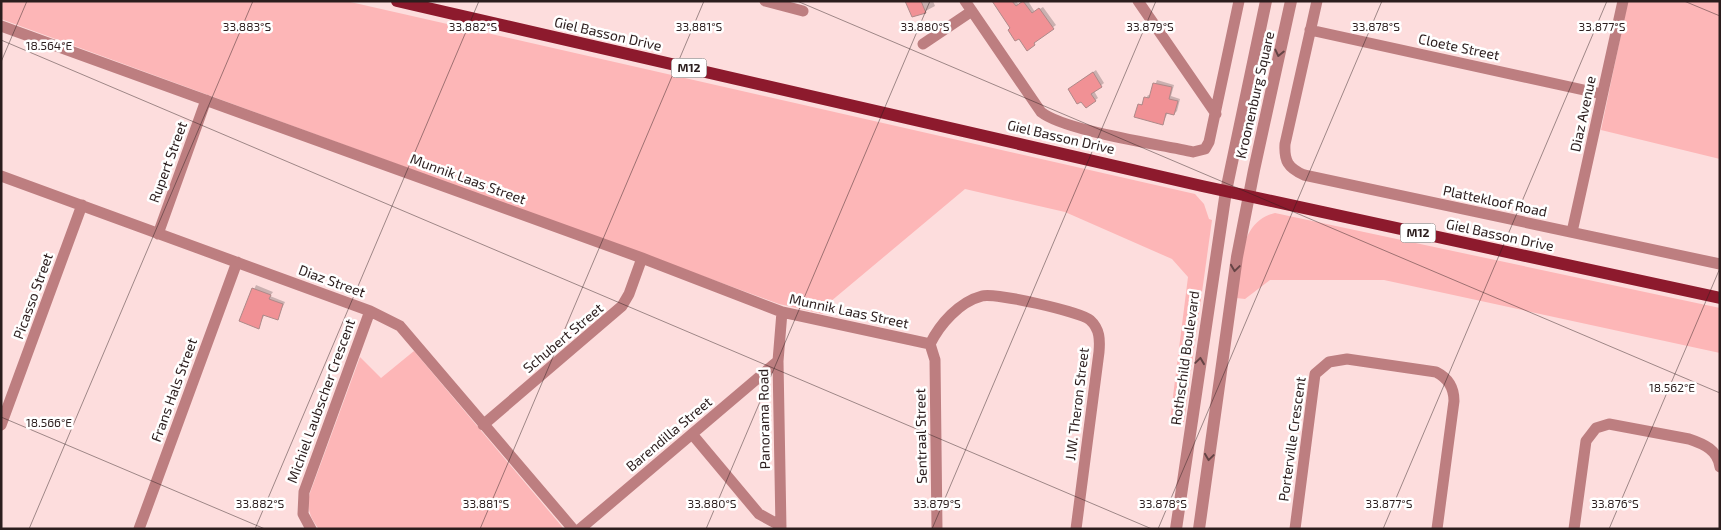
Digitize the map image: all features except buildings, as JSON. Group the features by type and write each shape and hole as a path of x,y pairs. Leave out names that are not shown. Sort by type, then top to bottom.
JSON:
{"main road":[{"name":"Giel Basson Drive","path":"397,1 1248,196 1720,298"}],"street":[{"path":"765,1 803,11"},
{"path":"1138,1 1216,114"},
{"path":"923,44 968,6 1041,112 1048,117 1069,125 1193,152 1205,149 1209,142 1239,1"},
{"name":"Kroonenburg Square","path":"1226,191 1266,1"},
{"name":"Kroonenburg Square","path":"1248,196 1292,1"},
{"path":"1310,30 1317,1"},
{"name":"Diaz Avenue","path":"1572,232 1622,1"},
{"name":"Munnik Laas Street","path":"1,26 642,258 782,312 930,344"},
{"name":"Cloete Street","path":"1310,30 1602,94"},
{"name":"Plattekloof Road","path":"1310,30 1285,144 1284,158 1288,166 1304,175 1720,264"},
{"name":"Rupert Street","path":"158,234 206,100"},
{"name":"Diaz Street","path":"1,176 370,310 400,326 573,529"},
{"name":"Rothschild Boulevard","path":"1176,529 1226,191"},
{"path":"1199,529 1237,257 1248,196"},
{"name":"Picasso Street","path":"1,425 82,205"},
{"name":"Schubert Street","path":"483,425 622,306 629,294 642,258"},
{"name":"Frans Hals Street","path":"139,529 237,262"},
{"name":"J.W. Theron Street","path":"930,344 939,326 952,314 970,301 988,295 1077,313 1095,325 1100,341 1099,352 1076,529"},
{"name":"Michiel Laubscher Crescent","path":"311,529 303,514 304,492 370,310"},
{"name":"Panorama Road","path":"781,527 778,361 782,312"},
{"name":"Sentraal Street","path":"930,344 935,360 937,529"},
{"name":"Porterville Crescent","path":"1295,529 1315,374 1329,362 1347,359 1436,372 1451,386 1454,401 1437,529"},
{"name":"Barendilla Street","path":"580,529 778,361"},
{"path":"1574,529 1586,441 1596,428 1609,424 1689,439 1701,443 1715,453 1720,468"},
{"name":"Panorama Road","path":"692,434 759,514 781,527"}],"shaded area":[{"path":"1,1 346,1 1195,194 1204,204 1209,219 1212,220 1184,422 1170,420 1188,277 1172,259 1065,212 965,189 824,307 823,314 779,304 1,19"},
{"path":"1628,1 1720,1 1720,159 1601,130"},
{"path":"1275,213 1720,308 1720,353 1384,280 1270,280 1245,299 1236,298 1241,260 1248,236 1254,226 1263,218"},
{"path":"414,351 564,529 319,529 313,521 310,512 308,503 310,493 360,357 381,378"}]}
